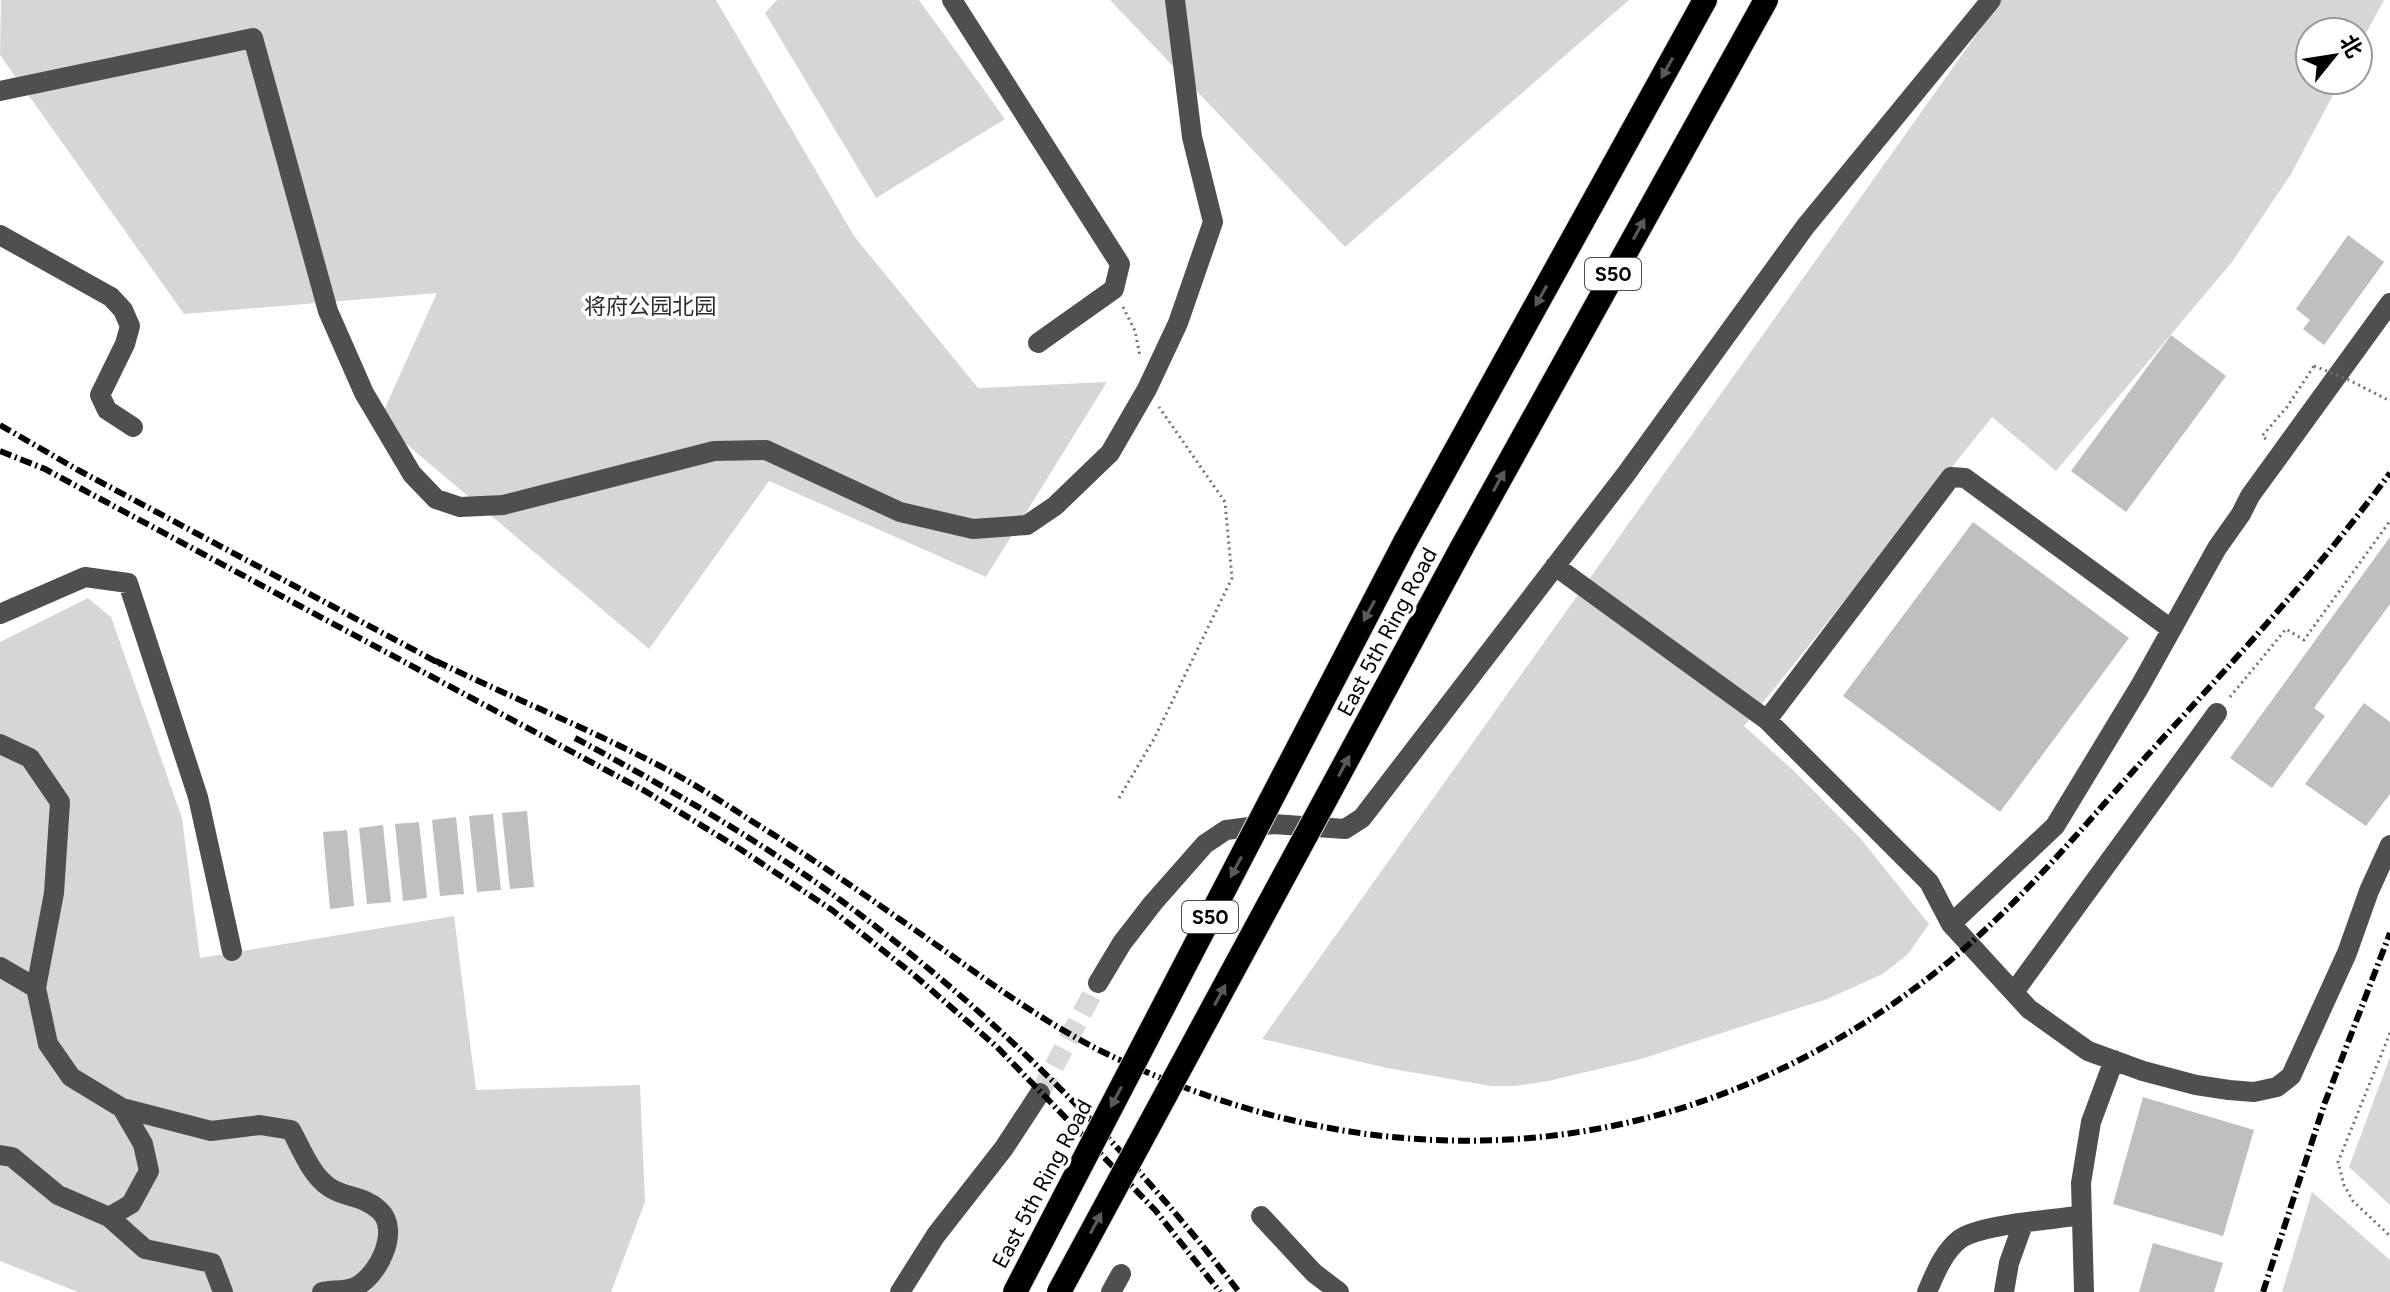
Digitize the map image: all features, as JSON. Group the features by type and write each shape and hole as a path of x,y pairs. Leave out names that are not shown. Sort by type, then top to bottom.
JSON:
{"highway":[{"name":"East 5th Ring Road","path":"1015,1292 1405,542 1705,0"},
{"name":"East 5th Ring Road","path":"1059,1292 1461,549 1766,0"}],"street":[{"path":"952,0 1120,264 1114,289 1038,343"},
{"path":"0,91 253,38 328,311 364,393 412,474 436,499 460,507 503,505 714,451 766,450 900,512 973,529 1027,525 1055,506 1110,453 1147,389 1178,323 1213,222 1192,137 1175,0"},
{"path":"1098,983 1122,943 1153,903 1205,844 1226,830 1273,824 1345,829 1362,818 1635,461 1805,227 1991,0"},
{"path":"0,235 111,297 123,310 130,326 125,344 100,395 107,410 133,427"},
{"path":"1951,924 2055,826 2250,496 2390,303"},
{"path":"1767,720 1951,477 1965,478 2171,629"},
{"path":"1555,566 1767,720 1929,882 1951,924 2029,1009 2088,1051 2114,1060 2196,1085 2254,1092 2277,1087 2291,1076 2347,953 2369,891 2390,845"},
{"path":"0,614 85,577 128,583 198,797 232,951"},
{"path":"2014,992 2217,713"},
{"path":"0,744 30,758 60,802 54,893 36,988 48,1044 71,1077 122,1108 211,1131 260,1125 291,1130 309,1164 329,1187 364,1199 383,1213 389,1237 380,1263 355,1288 322,1292"},
{"path":"0,967 36,988"},
{"path":"2084,1292 2081,1183 2091,1122 2114,1060"},
{"path":"900,1292 936,1235 1004,1148 1040,1093"},
{"path":"109,1217 131,1204 149,1171 143,1144 122,1108"},
{"path":"0,1155 12,1157 58,1195 109,1217 145,1249 212,1263 225,1291"},
{"path":"1927,1292 1939,1265 1960,1238 1980,1230 2082,1215"},
{"path":"1261,1216 1314,1273 1339,1292"},
{"path":"2004,1292 2009,1263 2023,1224"}],"path":[{"path":"1114,289 1135,331 1147,389 1225,502 1232,578 1155,737 1119,798"},
{"path":"2262,436 2287,407 2314,366 2390,401"},
{"path":"2217,713 2286,629 2304,640 2390,521"},
{"path":"2390,1033 2338,1162 2344,1185 2353,1201 2390,1236"}],"green space":[{"name":"将府公园北园","path":"1,0 716,0 854,236 978,388 1107,382 986,577 769,481 649,649 379,421 437,293 184,314 0,55"},
{"path":"777,0 919,0 1005,119 876,198 765,13"},
{"path":"1110,0 1629,0 1345,247"},
{"path":"2001,0 2384,0 2374,18 2374,16 2294,16 2294,96 2332,96 2291,174 2232,262 2056,471 1992,417 1744,726 1860,838 1929,924 1908,954 1883,974 1827,999 1641,1059 1515,1086 1491,1086 1387,1068 1262,1039"},
{"path":"88,598 111,617 182,818 200,958 454,916 476,1090 640,1085 645,1202 611,1292 78,1292 0,1261 0,642"},
{"path":"2390,1057 2390,1205 2349,1167"},
{"path":"2312,1192 2390,1260 2390,1292 2282,1292"}],"building":[{"path":"2348,235 2384,262 2324,345 2303,329 2310,320 2296,309"},
{"path":"2171,335 2226,376 2126,512 2071,471"},
{"path":"1973,522 2129,638 2000,812 1843,696"},
{"path":"2390,537 2390,604 2314,708 2325,716 2272,788 2230,758"},
{"path":"2364,703 2390,722 2390,794 2366,826 2305,784"},
{"path":"527,811 534,887 510,889 502,813"},
{"path":"493,814 501,890 477,892 469,816"},
{"path":"456,817 464,894 440,896 432,820"},
{"path":"419,822 427,898 403,901 395,824"},
{"path":"383,825 391,902 367,904 359,828"},
{"path":"347,830 354,906 330,909 323,832"},
{"path":"2143,1097 2254,1130 2223,1236 2113,1204"},
{"path":"2153,1243 2223,1263 2214,1292 2139,1292"}],"tunnel":[{"path":"1040,1093 1098,983"}],"railway":[{"path":"0,425 446,667"},
{"path":"0,451 45,469 645,791 832,910 997,1047 1155,1210 1220,1292"},
{"path":"436,661 605,739 694,785 824,868 1022,1004 1103,1052 1211,1097 1319,1126 1427,1140 1535,1138 1641,1119 1745,1085 1845,1035 1941,968 1998,918 2077,835 2305,580 2390,473"},
{"path":"575,738 677,794 776,855 895,941 949,986 1053,1081 1102,1132 1150,1184 1239,1292"},
{"path":"2263,1292 2324,1105 2390,933"}]}
